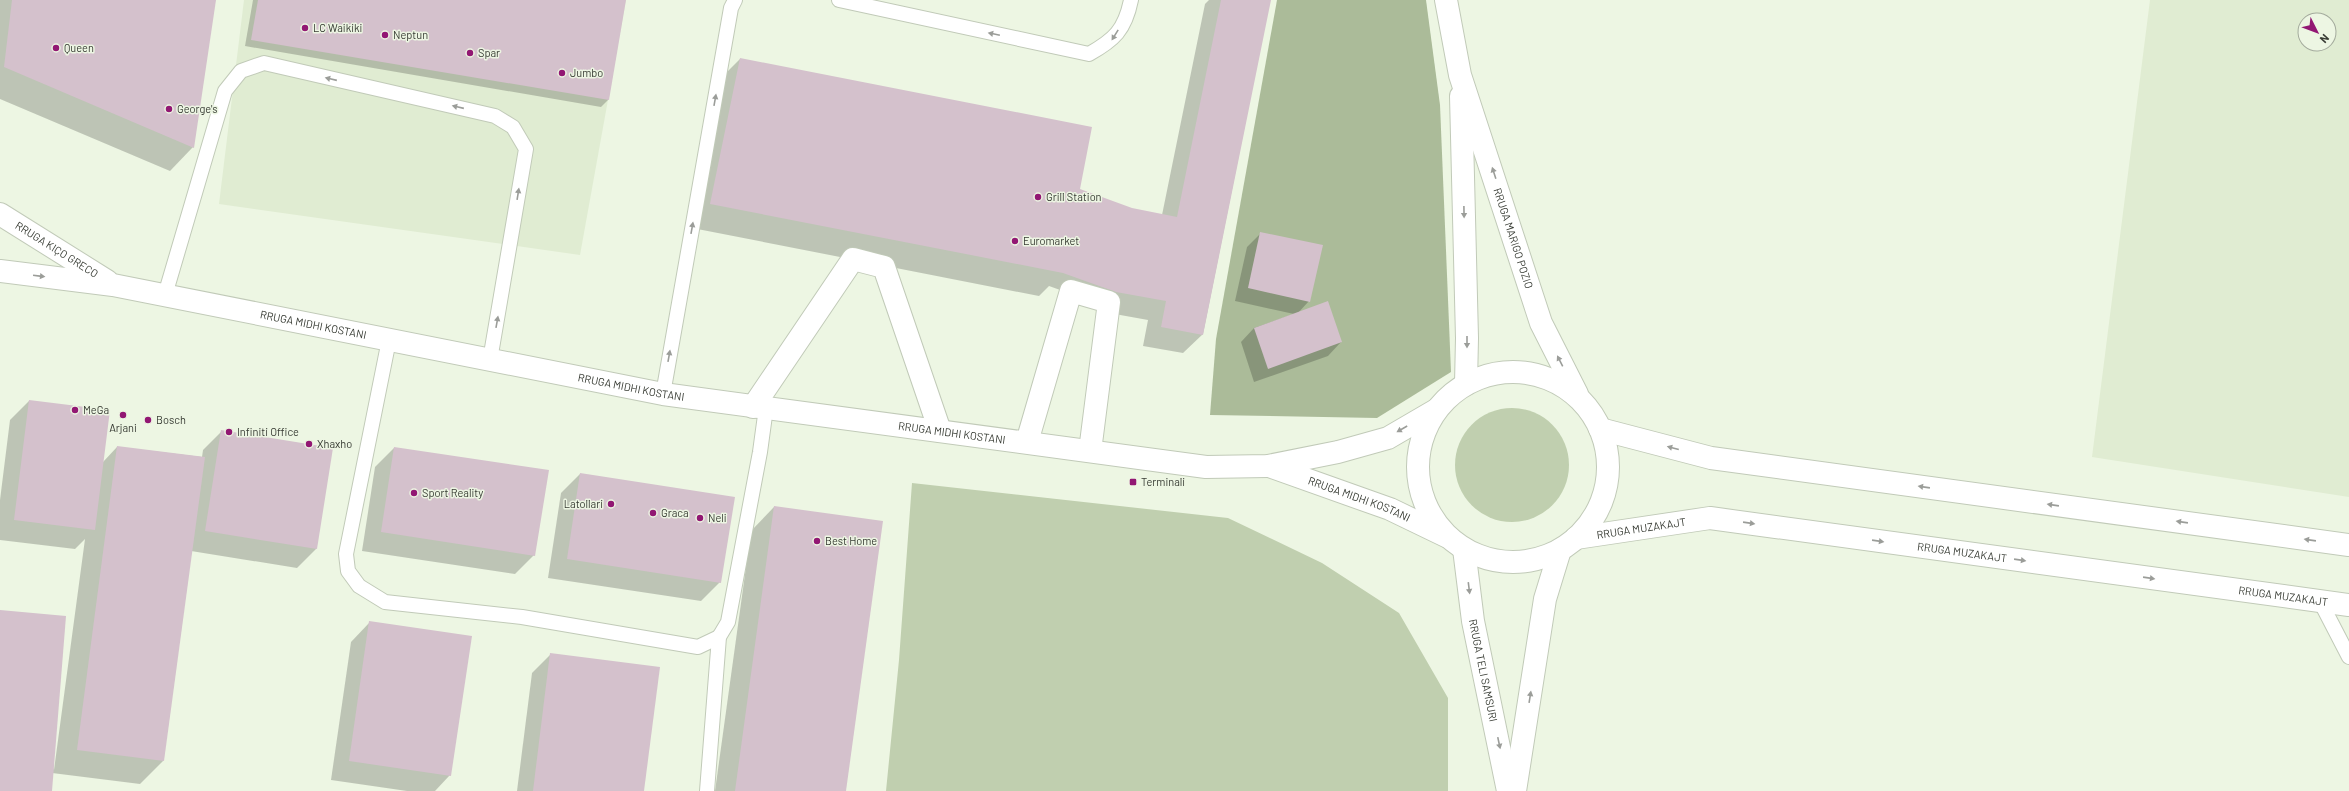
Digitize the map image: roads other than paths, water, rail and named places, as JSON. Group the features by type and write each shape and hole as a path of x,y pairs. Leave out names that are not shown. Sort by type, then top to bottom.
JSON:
{"main road":[{"name":"RRUGA MARIGO POZIO","path":"1446,0 1460,75 1541,323 1578,396"},
{"name":"RRUGA MARIGO POZIO","path":"1460,75 1467,338 1466,384"},
{"name":"RRUGA KIÇO GRECO","path":"0,214 113,285"},
{"path":"759,407 853,259 884,267 940,431"},
{"name":"RRUGA MIDHI KOSTANI","path":"0,271 113,285 663,394 1206,467 1268,466 1338,452 1388,438 1436,410"},
{"path":"1027,442 1071,291 1109,302 1090,451"},
{"path":"1456,543 1435,522 1425,505 1419,486 1418,466 1420,446 1426,427 1436,410 1450,395 1466,384 1484,376 1504,372 1524,372 1544,376 1562,384 1578,396 1591,411 1600,429 1607,448 1608,467 1606,487 1600,506 1590,524 1568,544 1545,599 1516,791"},
{"path":"1600,429 1711,458 2349,545"},
{"name":"RRUGA MIDHI KOSTANI","path":"1268,466 1390,509 1483,558 1515,562 1541,558 1568,544"},
{"name":"RRUGA MUZAKAJT","path":"1568,544 1710,518 2349,604"},
{"name":"RRUGA TELI SAMSURI","path":"1456,543 1508,791"}],"lane":[{"path":"663,394 731,8 736,0"},
{"path":"839,0 1089,54 1112,41 1128,14 1131,0"},
{"path":"165,295 225,91 241,71 264,64 495,116 514,127 526,149 490,360"},
{"path":"389,340 379,397 346,554 348,571 359,586 385,602 522,617 698,647 719,637"},
{"path":"707,791 719,637 728,622 760,452 759,407"},
{"path":"2320,601 2349,657"}],"place":[{"name":"LC Waikiki","path":"305,28"},
{"name":"Neptun","path":"385,35"},
{"name":"Queen","path":"56,48"},
{"name":"Spar","path":"470,53"},
{"name":"Jumbo","path":"562,73"},
{"name":"George's","path":"169,109"},
{"name":"Grill Station","path":"1038,197"},
{"name":"Euromarket","path":"1015,241"},
{"name":"MeGa","path":"75,410"},
{"name":"Arjani","path":"123,415"},
{"name":"Bosch","path":"148,420"},
{"name":"Infiniti Office","path":"229,432"},
{"name":"Xhaxho","path":"309,444"},
{"name":"Terminali","path":"1133,482"},
{"name":"Sport Reality","path":"414,493"},
{"name":"Latollari","path":"611,504"},
{"name":"Graca","path":"653,513"},
{"name":"Neli","path":"700,518"},
{"name":"Best Home","path":"817,541"}]}
